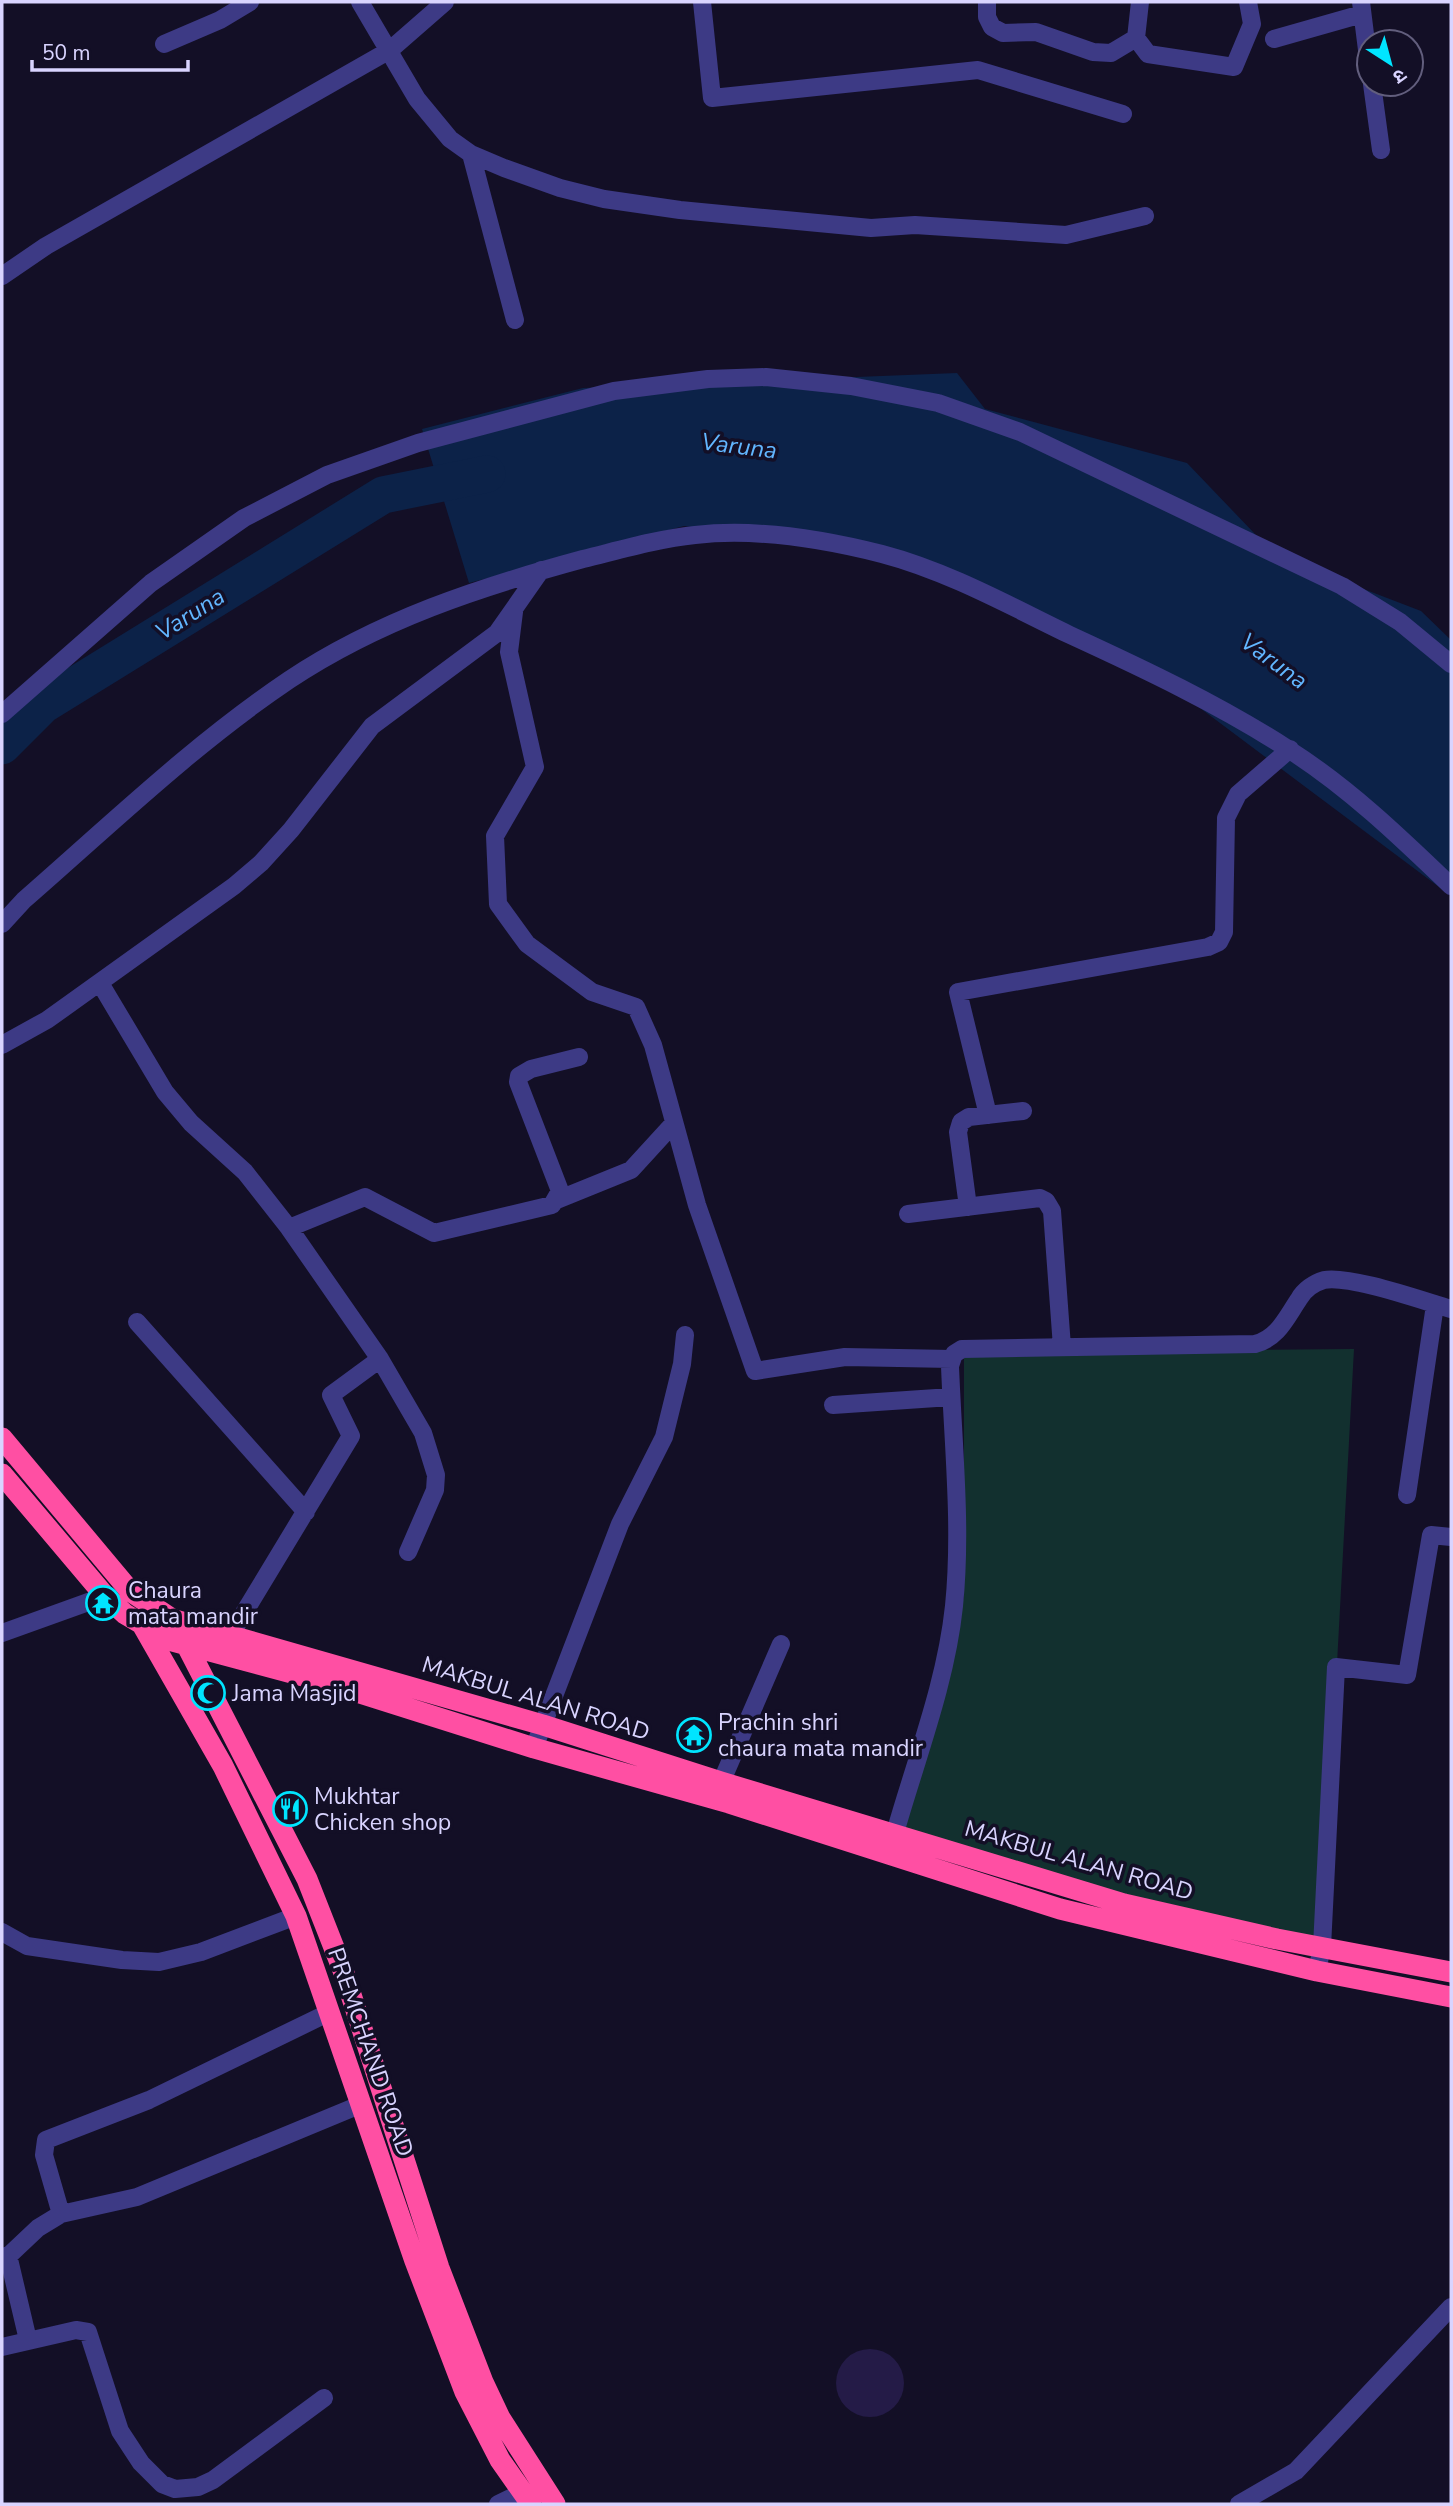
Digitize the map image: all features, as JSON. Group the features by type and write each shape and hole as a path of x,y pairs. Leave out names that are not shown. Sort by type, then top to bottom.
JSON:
{"highway":[{"name":"MAKBUL ALAN ROAD","path":"2,1438 130,1591 172,1619 543,1725 717,1791 972,1881 1060,1909 1317,1971 1451,1997"},
{"name":"MAKBUL ALAN ROAD","path":"2,1474 105,1596 143,1625 169,1640 322,1681 534,1748 895,1833 1124,1904 1451,1972"},
{"name":"PREMCHAND ROAD","path":"143,1625 223,1766 296,1916 415,2261 465,2392 500,2460 527,2498"},
{"name":"PREMCHAND ROAD","path":"186,1644 307,1879 344,1973 439,2268 483,2382 500,2418 555,2504"},
{"path":"972,1881 978,1859"}],"street":[{"path":"164,44 220,20 250,2"},
{"path":"360,2 434,123 471,154 530,179 604,200 835,225 915,226 1066,235 1146,216"},
{"path":"2,276 46,246 390,50 444,2"},
{"path":"702,2 712,98 978,70 1123,114"},
{"path":"987,2 986,17 992,27 1003,33 1036,32 1093,52 1111,53 1136,38"},
{"path":"1140,2 1136,38 1148,54 1234,67 1252,24 1248,2"},
{"path":"1275,39 1361,8 1364,28"},
{"path":"1374,98 1381,150"},
{"path":"471,154 515,320"},
{"path":"2,714 151,583 244,518 327,475 418,443 614,391 708,379 766,377 851,386 938,403 1020,432 1342,586 1400,622 1451,664"},
{"path":"2,924 24,900 193,752 287,682 382,627 497,582 645,543 697,534 750,533 814,540 885,555 958,582 1228,713 1290,749 1394,831 1451,886"},
{"path":"2,1045 47,1020 100,983 261,863 372,726 474,653 514,612 541,570"},
{"path":"514,612 509,652 535,767 495,836 498,904 527,944 593,992 636,1007 653,1045 696,1205 755,1371 845,1357 951,1359 962,1349 1266,1342 1283,1325 1301,1295 1311,1286 1328,1279 1346,1281 1443,1307 1407,1495"},
{"path":"988,1115 958,992 1208,947 1219,942 1224,932 1226,818 1243,789 1290,749"},
{"path":"100,983 178,1109 245,1172 289,1228 380,1359 423,1433 436,1475 427,1513 408,1552"},
{"path":"557,1200 560,1191 558,1183 518,1082 519,1076 531,1069 579,1057"},
{"path":"968,1207 959,1126 964,1119 1023,1111"},
{"path":"289,1228 365,1197 434,1233 545,1207 631,1170 674,1123"},
{"path":"908,1214 1040,1199 1049,1205 1062,1346"},
{"path":"137,1322 306,1512"},
{"path":"534,1748 615,1537 664,1437 682,1364 685,1335"},
{"path":"230,1636 351,1436 331,1395 380,1359"},
{"path":"895,1833 946,1653 954,1606 956,1556 951,1359"},
{"path":"833,1405 951,1397"},
{"path":"1317,1971 1322,1947 1336,1667 1407,1675 1431,1535 1451,1537"},
{"path":"2,1633 105,1596"},
{"path":"717,1791 781,1644"},
{"path":"2,1932 27,1946 122,1960 159,1962 201,1952 296,1916"},
{"path":"61,2214 44,2155 46,2140 149,2100 330,2012"},
{"path":"28,2340 5,2259 38,2228 61,2214 137,2197 362,2104"},
{"path":"1239,2504 1296,2471 1451,2307"},
{"path":"2,2347 82,2330 88,2332 120,2431 150,2473 175,2489 198,2487 213,2480 324,2398"},
{"path":"498,2504 527,2498"}],"green space":[{"path":"1354,1349 1321,1960 902,1833 964,1596 964,1353"}],"water":[{"path":"957,373 985,409 1187,463 1275,555 1421,611 1451,640 1451,896 1184,696 921,561 684,526 469,583 422,429 583,388"}],"building":[{"path":"870,2349 883,2352 894,2359 901,2370 904,2383 901,2396 894,2407 883,2414 870,2417 857,2414 846,2407 839,2396 836,2383 839,2370 846,2359 857,2352"}],"waterway":[{"name":"Varuna","path":"2,746 43,705 383,495 487,474"}],"place":[{"name":"Chaura mata mandir","path":"103,1603"},
{"name":"Jama Masjid","path":"208,1693"},
{"name":"Prachin shri chaura mata mandir","path":"694,1735"},
{"name":"Mukhtar Chicken shop","path":"290,1809"}]}
